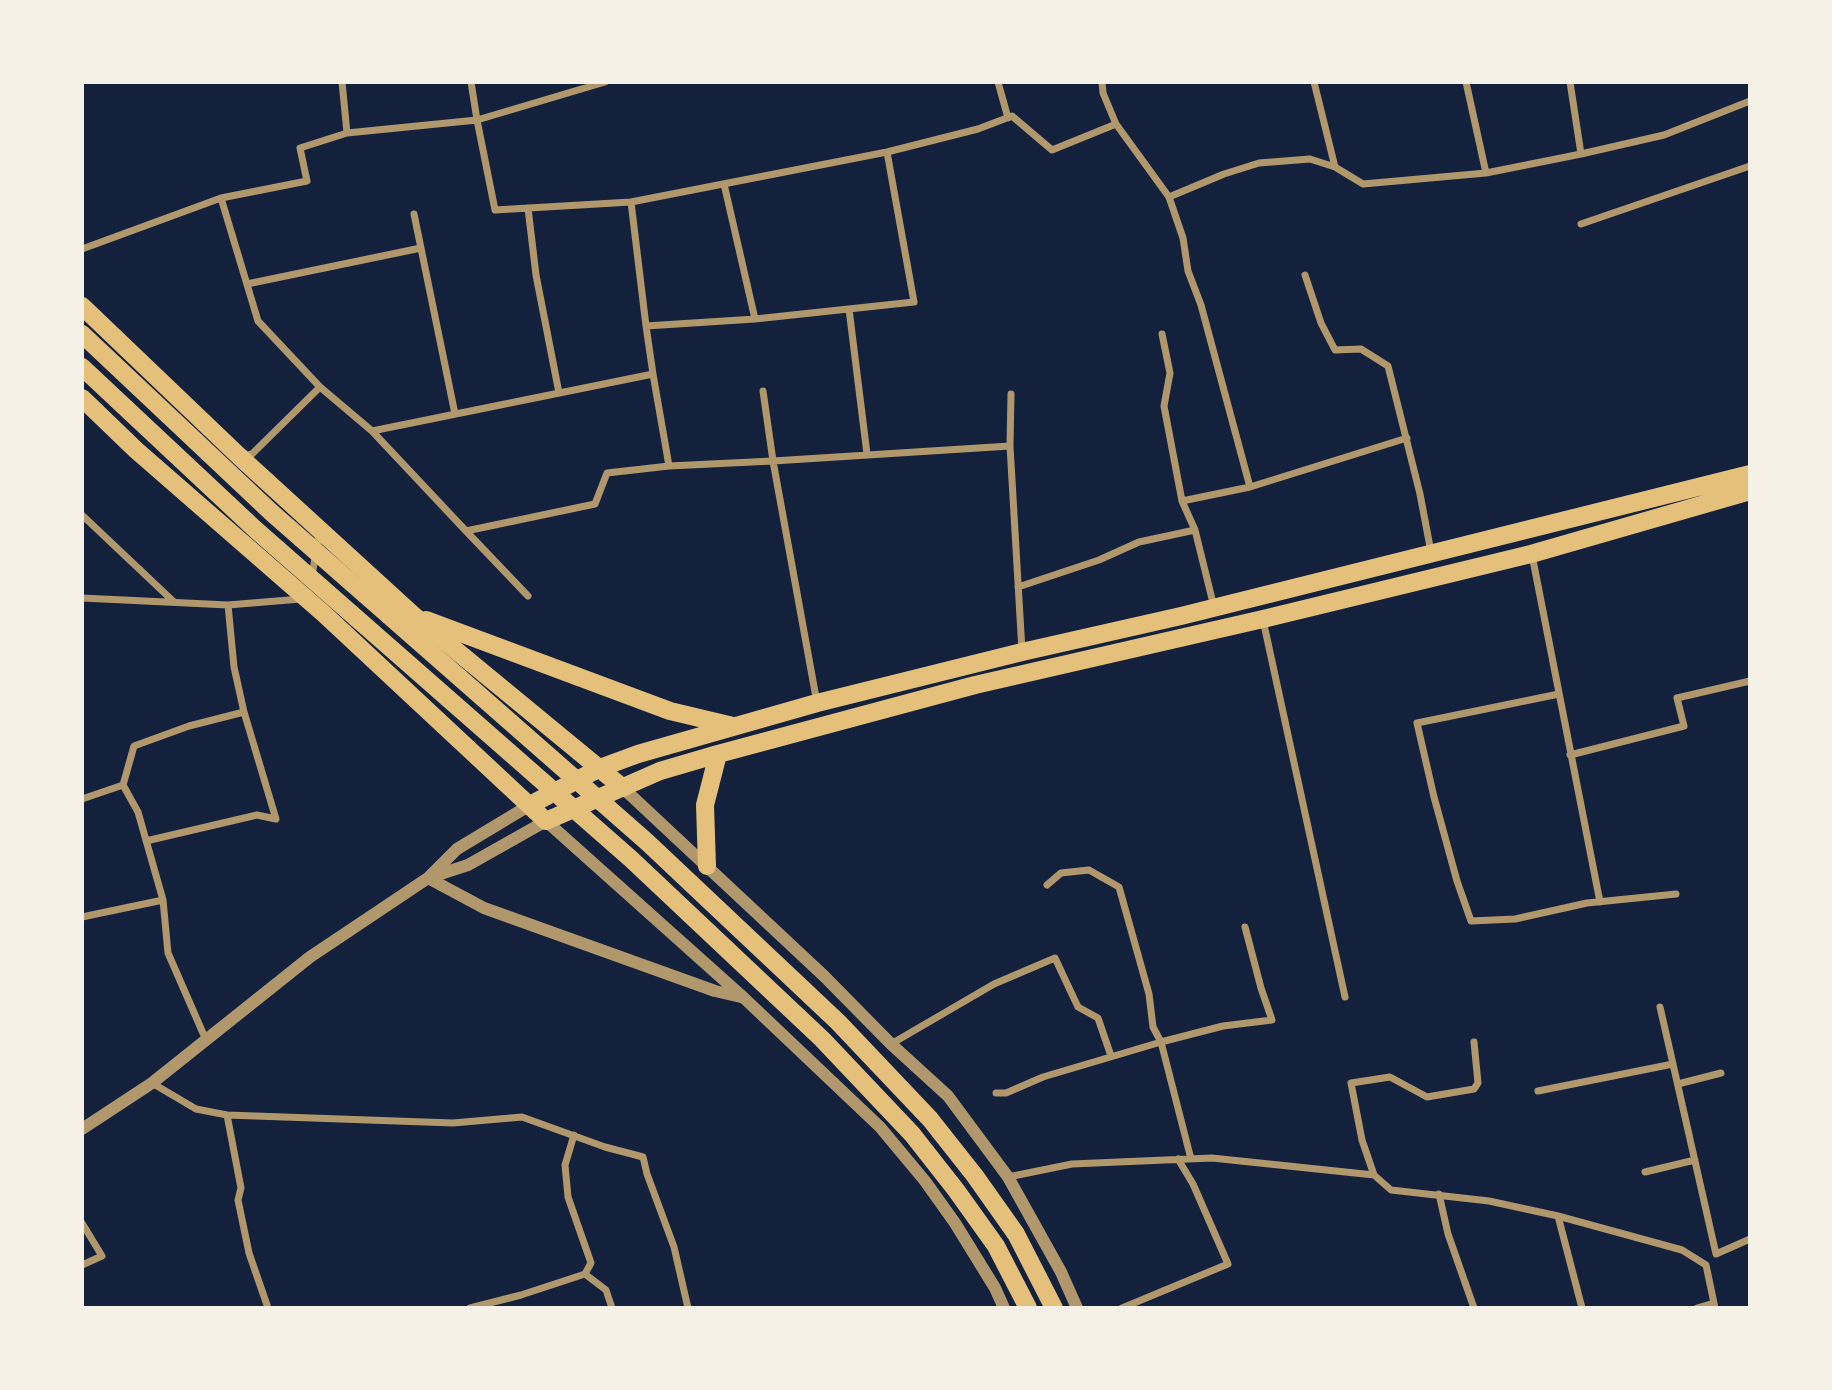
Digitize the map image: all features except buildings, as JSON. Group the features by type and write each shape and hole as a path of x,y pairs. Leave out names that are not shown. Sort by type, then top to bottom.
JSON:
{"main road":[{"path":"82,306 240,457 413,615 623,788"},
{"path":"82,334 282,522 647,842 838,1022 930,1119 975,1176 1016,1234 1054,1308"},
{"path":"82,367 285,556 631,859 822,1039 912,1134 956,1190 996,1246 1028,1308"},
{"path":"82,398 136,450 307,599 546,821 660,771 718,754 975,685 1531,554 1750,491"},
{"path":"530,805 600,768 638,754 817,703 1214,608 1750,474"},
{"path":"413,615 670,711 734,726"},
{"path":"707,866 705,805 718,754"}],"street":[{"path":"342,82 347,133"},
{"path":"471,82 495,210 631,202 887,152 978,130 1012,116 1052,150 1116,124"},
{"path":"82,249 221,198 307,181 300,148 347,133 477,120 605,82"},
{"path":"998,82 1008,118"},
{"path":"1102,82 1103,93 1116,124 1169,197 1183,238 1188,271 1201,305 1250,487"},
{"path":"1314,82 1335,167"},
{"path":"1466,82 1486,173"},
{"path":"1570,82 1581,154"},
{"path":"1169,197 1259,163 1310,159 1335,167 1363,184 1486,173 1664,135 1750,101"},
{"path":"646,326 914,302 887,152"},
{"path":"1581,224 1750,166"},
{"path":"724,184 755,318"},
{"path":"221,198 258,321 320,387 372,431 528,596"},
{"path":"631,202 646,326 669,466"},
{"path":"527,208 536,275 559,393"},
{"path":"414,214 455,414"},
{"path":"247,284 421,248"},
{"path":"1305,275 1321,323 1335,350 1361,349 1388,366 1432,553"},
{"path":"849,309 867,454"},
{"path":"1163,334 1170,373 1164,406 1182,500 1195,530 1214,608"},
{"path":"372,431 653,374"},
{"path":"240,457 252,454 320,387"},
{"path":"763,391 817,703"},
{"path":"1011,394 1010,446 1022,652"},
{"path":"1182,500 1250,487 1407,438"},
{"path":"466,531 595,504 607,473 669,466 1010,446"},
{"path":"82,515 174,602"},
{"path":"1018,587 1099,560 1139,542 1195,530"},
{"path":"82,598 228,605 307,599 321,532"},
{"path":"1531,554 1600,902"},
{"path":"146,841 257,815 276,819 244,712 234,667 228,605"},
{"path":"1263,619 1345,997"},
{"path":"1570,755 1684,726 1677,698 1750,681"},
{"path":"1559,694 1417,723 1450,857 1471,921 1516,919 1600,902 1676,894"},
{"path":"206,1040 168,953 163,900 138,812 123,785 134,746 189,726 244,712"},
{"path":"82,799 123,785"},
{"path":"623,788 948,1096 1008,1177 1077,1308"},
{"path":"82,1129 152,1083 310,957 429,878 457,849 530,805"},
{"path":"429,878 468,865 546,821 744,998 880,1127 925,1181 955,1223 995,1288 1004,1308"},
{"path":"1048,885 1061,873 1089,870 1119,887 1149,994 1153,1027 1161,1042 1191,1159"},
{"path":"429,878 484,908 715,991 744,998"},
{"path":"82,917 163,900"},
{"path":"996,1093 1006,1093 1043,1077 1161,1042 1223,1026 1272,1020 1245,927"},
{"path":"891,1044 994,984 1055,958 1078,1007 1098,1018 1111,1056"},
{"path":"1660,1007 1716,1254"},
{"path":"1474,1042 1478,1083 1474,1089 1427,1097 1391,1077 1351,1083 1362,1140 1374,1175 1391,1190 1489,1201 1558,1216 1682,1250 1706,1265 1714,1305 1698,1308"},
{"path":"1538,1091 1673,1064"},
{"path":"1678,1084 1721,1073"},
{"path":"152,1083 196,1109 227,1115 453,1124 522,1117 604,1147 643,1157 674,1247 688,1308"},
{"path":"227,1115 241,1188 238,1200 243,1227 268,1308"},
{"path":"470,1308 585,1274 591,1263 568,1197 565,1165 574,1135"},
{"path":"1008,1177 1072,1164 1212,1158 1374,1175"},
{"path":"1122,1308 1228,1264 1193,1184 1178,1159"},
{"path":"1645,1172 1695,1160"},
{"path":"1439,1194 1448,1234 1474,1308"},
{"path":"1558,1216 1581,1308"},
{"path":"82,1223 102,1256 82,1265"},
{"path":"1706,1265 1716,1254 1750,1239"},
{"path":"585,1274 606,1290 611,1308"}]}
